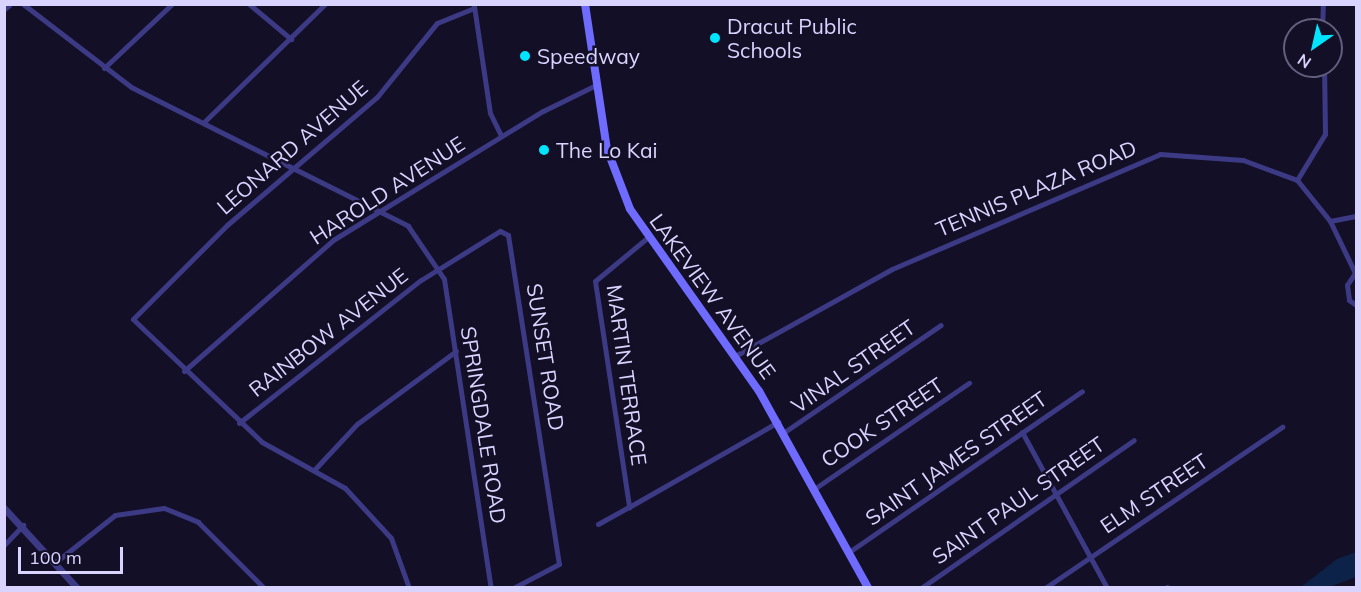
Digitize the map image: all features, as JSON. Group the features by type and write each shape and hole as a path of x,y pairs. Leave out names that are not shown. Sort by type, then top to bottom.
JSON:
{"main road":[{"name":"LAKEVIEW AVENUE","path":"585,4 596,85 613,170 647,238 735,356 777,422 868,588"}],"street":[{"path":"4,8 9,4"},
{"path":"23,4 131,87 381,208 408,226 438,270"},
{"path":"104,68 172,4"},
{"path":"249,4 291,39"},
{"path":"205,122 325,4"},
{"path":"474,6 490,113 501,136"},
{"name":"LEONARD AVENUE","path":"184,371 133,319 293,166 377,96 437,23 474,6"},
{"path":"1297,180 1325,134 1324,78"},
{"name":"HAROLD AVENUE","path":"184,371 333,240 381,208 580,89 596,85"},
{"name":"TENNIS PLAZA ROAD","path":"735,356 892,269 1146,158 1219,156 1276,168 1297,180 1330,221 1356,274 1347,285 1349,300 1356,305"},
{"path":"1330,221 1356,216"},
{"name":"SUNSET ROAD","path":"438,270 500,231 508,236 559,565 513,588"},
{"name":"MARTIN TERRACE","path":"629,507 595,280 647,238"},
{"name":"SPRINGDALE ROAD","path":"438,270 456,351 491,588"},
{"name":"RAINBOW AVENUE","path":"239,423 438,270"},
{"name":"VINAL STREET","path":"783,433 941,325"},
{"path":"315,469 357,424 456,351"},
{"path":"184,371 262,442 315,469 375,517 391,538 409,588"},
{"name":"COOK STREET","path":"814,489 969,383"},
{"name":"SAINT JAMES STREET","path":"849,552 1082,391"},
{"name":"MARTIN TERRACE","path":"598,524 777,422"},
{"name":"ELM STREET","path":"1045,588 1282,426"},
{"path":"1022,432 1107,588"},
{"name":"SAINT PAUL STREET","path":"921,588 1134,440"},
{"path":"4,508 57,561 77,588"},
{"path":"57,561 115,515 164,508 198,522 264,588"},
{"path":"4,545 23,525"}],"water":[{"path":"1356,552 1356,577 1329,587 1301,587 1337,559"}],"place":[{"name":"Dracut Public Schools","path":"715,38"},
{"name":"Speedway","path":"525,56"},
{"name":"The Lo Kai","path":"544,150"}]}
